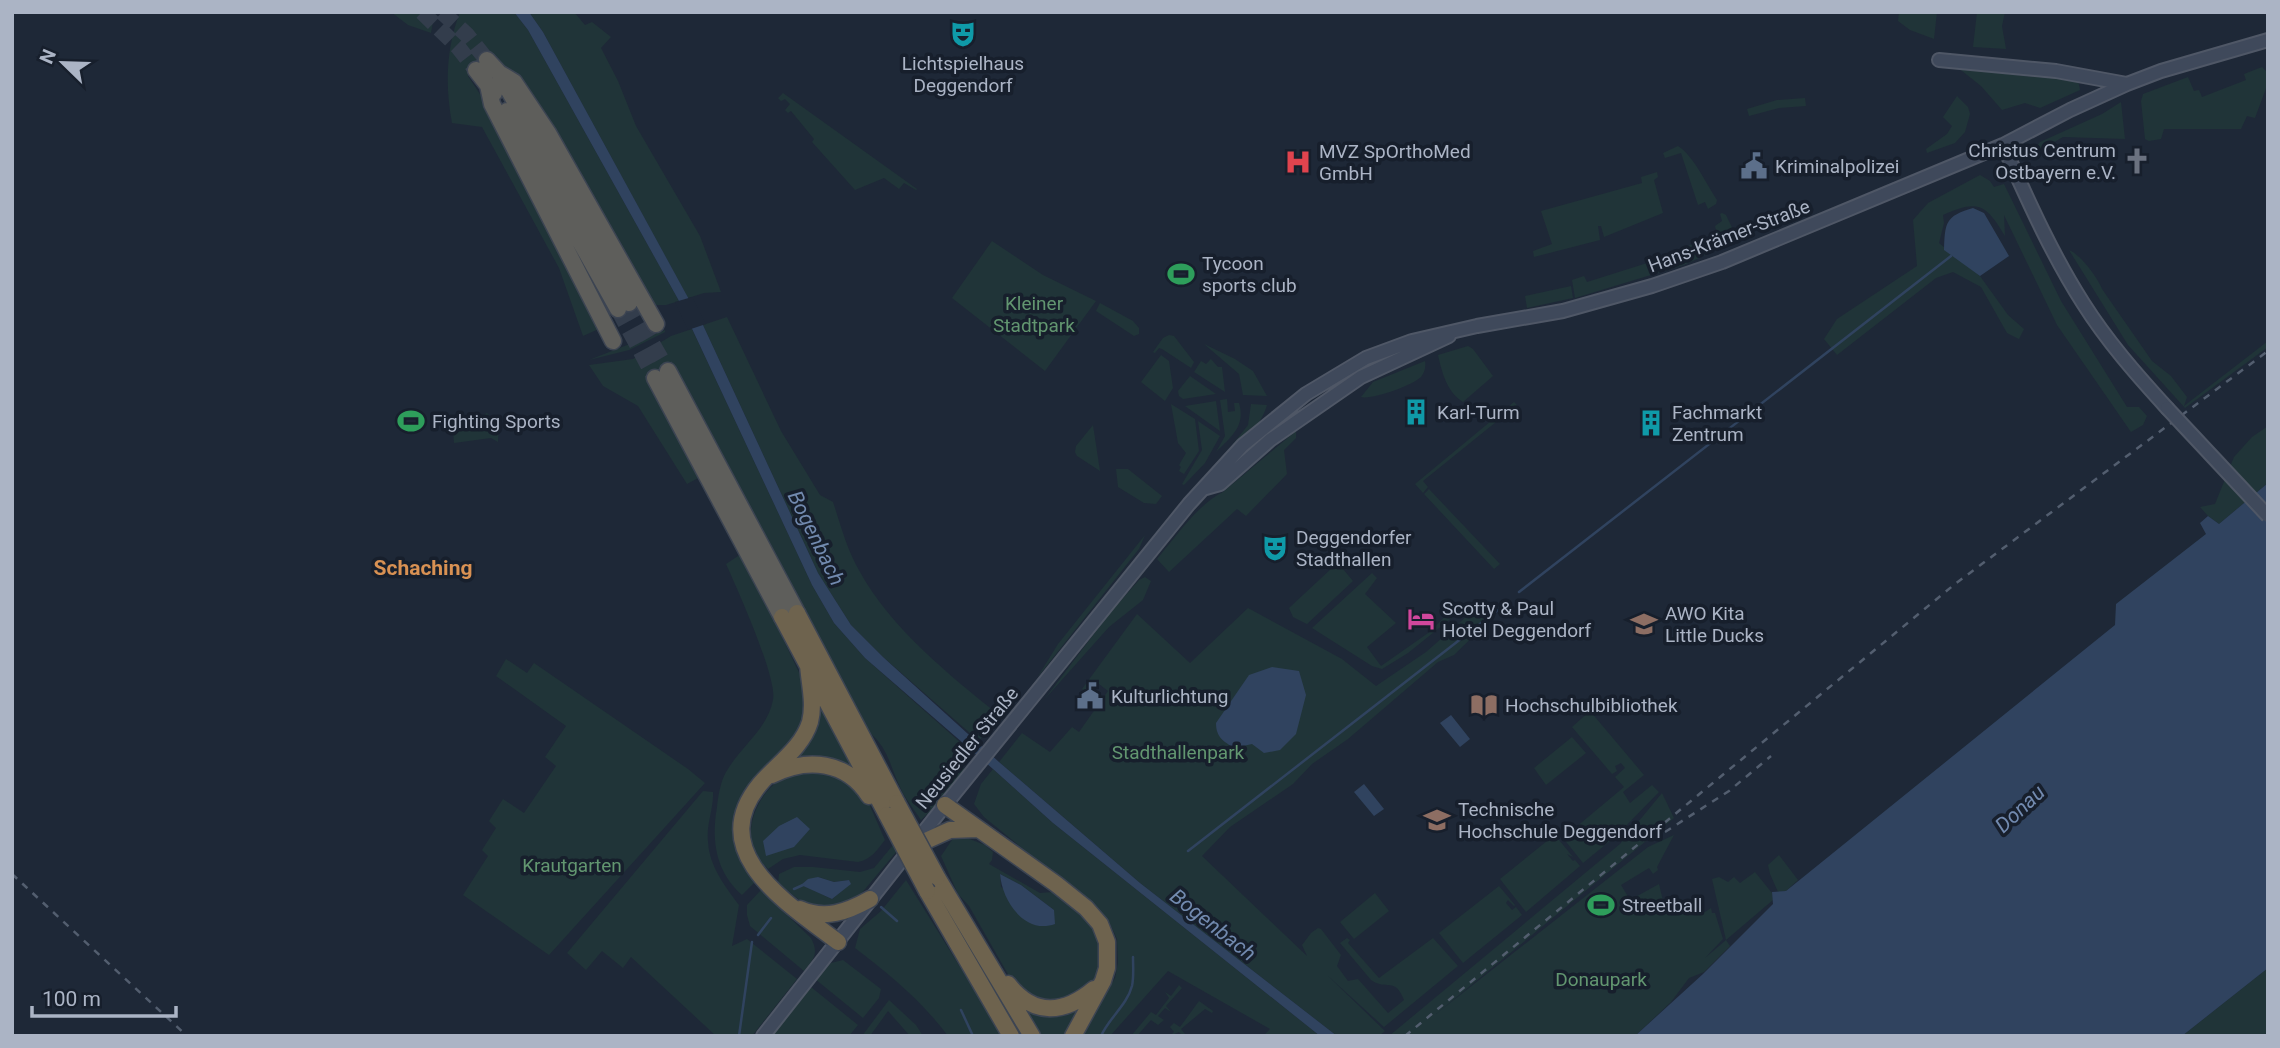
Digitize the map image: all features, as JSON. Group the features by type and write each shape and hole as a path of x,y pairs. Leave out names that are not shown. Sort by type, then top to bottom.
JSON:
{"highway":[{"path":"481,65 494,79 623,306"},
{"path":"494,79 514,82 548,133 656,324"},
{"path":"494,79 492,104 613,341"},
{"path":"662,374 892,809 927,891 1011,1036"},
{"path":"790,615 808,664 892,809 937,877 1032,1036"},
{"path":"808,664 812,710 808,727 797,745 754,792 743,819 743,847 755,871 791,905 838,942"},
{"path":"761,782 793,766 811,764 833,767 892,809"},
{"path":"945,805 1056,884 1091,912 1100,924 1108,942 1109,959 1102,981 1073,1036"},
{"path":"910,848 950,830 978,829"},
{"path":"791,905 814,914 827,915 850,910 870,899"},
{"path":"994,975 1006,982 1019,997 1044,1009 1074,1004 1102,981"}],"main road":[{"name":"Hans-Krämer-Straße","path":"1306,394 1366,358 1420,339 1563,311 1652,286 1722,262 2003,145 2127,84 2161,71 2268,40"},
{"path":"1938,60 2056,71 2127,84"},
{"path":"2003,145 2043,232 2082,303 2123,360 2268,516"},
{"name":"Hans-Krämer-Straße","path":"1318,405 1367,374 1435,344 1458,330"},
{"name":"Neusiedler Straße","path":"763,1036 1139,563 1243,445 1306,394"},
{"name":"Neusiedler Straße","path":"1206,488 1220,484 1270,440 1318,405"}],"green space":[{"path":"391,12 430,12 434,16 431,33 408,25"},
{"path":"460,12 514,12 528,30 679,301 653,305 532,102 494,54 468,76 503,129 601,328 583,336 559,268 482,127 452,123 448,67"},
{"path":"529,12 574,12 585,25 592,22 611,37 601,48 636,126 700,236 721,292 688,298 543,32"},
{"path":"1899,12 1937,12 1934,39 1910,30 1898,21"},
{"path":"1977,12 2005,12 2002,26 2006,49 1973,47"},
{"path":"1957,67 2078,80 2080,90 2040,108 2025,103 2002,110 1981,86"},
{"path":"2262,67 2268,73 2268,83 2255,118 2247,116 2241,129 2164,129 2161,139 2145,139 2141,101 2143,94 2188,77 2194,91 2199,90 2202,97 2246,80 2244,74"},
{"path":"783,93 917,189 904,183 899,189 884,178 855,190 812,142 814,139 791,111 788,113 785,110 790,104 785,99 781,101 778,98"},
{"path":"1957,96 1968,107 1970,114 1965,132 1955,143 1927,153 1926,149 1947,134 1952,126 1943,117"},
{"path":"1805,98 1806,106 1779,108 1749,116 1747,109 1777,100"},
{"path":"2121,102 2125,139 2063,137 2041,150 2035,148 2040,142 2102,114"},
{"path":"1678,146 1694,163 1717,200 1716,204 1708,209 1705,202 1698,205 1681,153 1665,158 1663,153"},
{"path":"1657,172 1658,177 1654,180 1663,213 1604,237 1601,226 1598,226 1600,240 1534,257 1533,251 1552,244 1541,211 1642,183 1641,177"},
{"path":"1980,175 1994,187 2004,184 2061,301 2127,407 2139,407 2147,416 2143,425 2131,432 2057,325 2004,215 2005,236 1986,211 1973,206 1943,215 1944,223 1939,243 1980,276 2008,315 2024,329 2019,339 2007,333 1981,287 1953,272 1936,278 1837,355 1824,339 1837,319 1917,266 1913,220 1928,203"},
{"path":"1722,213 1726,215 1738,240 1684,265 1575,298 1572,280 1584,276 1587,282 1644,264 1717,234 1715,226 1722,221"},
{"name":"Kleiner Stadtpark","path":"992,241 1043,275 1096,301 1045,371 952,298"},
{"path":"2069,250 2093,273 2152,361 2171,376 2187,397 2184,406 2268,341 2268,347 2185,408 2128,345"},
{"path":"1571,286 1573,298 1527,308 1525,296"},
{"path":"1100,303 1133,321 1139,328 1139,334 1134,336 1096,311"},
{"path":"727,317 781,431 820,495 833,502 851,555 873,592 887,612 922,650 999,715 979,741 883,657 851,625 818,573 703,325"},
{"path":"692,329 812,585 834,623 865,658 971,752 960,766 966,770 941,801 921,820 902,791 884,751 868,731 722,462 674,366 647,380 700,477 687,484 638,406 603,386 589,365 633,359 671,336"},
{"path":"665,330 629,350 589,360"},
{"path":"1174,336 1194,362 1191,368 1162,349 1153,352 1163,338"},
{"path":"1204,344 1253,371 1267,396 1243,395 1239,374"},
{"path":"1468,346 1493,376 1463,402 1449,387 1438,355"},
{"path":"1161,355 1169,361 1173,388 1165,401 1141,382"},
{"path":"1211,359 1218,367 1222,367 1225,392 1194,372 1201,361 1206,364"},
{"path":"1425,361 1423,373 1416,381 1382,394 1361,397 1373,382"},
{"path":"1190,376 1216,394 1183,399 1178,391"},
{"path":"1227,399 1228,412 1235,411 1234,403 1239,403 1239,425 1216,452 1225,436 1220,400"},
{"path":"1216,401 1220,431 1185,406"},
{"path":"1514,402 1517,405 1423,481 1428,487 1423,493 1415,484"},
{"path":"1171,404 1195,419 1199,451 1184,474 1179,471 1179,465 1186,453 1178,443"},
{"path":"1251,404 1267,405 1254,429 1244,439 1233,444 1248,425"},
{"path":"487,413 499,423 498,442 491,438 454,443 453,431"},
{"path":"1198,421 1220,436 1205,463 1184,485 1182,484 1202,450"},
{"path":"1093,425 1100,471 1075,452 1076,446"},
{"path":"2268,426 2268,483 2219,524 2200,507 2215,504 2234,457 2252,437"},
{"path":"1296,431 1296,438 1284,450 1287,474 1246,516 1237,509 1169,572 1157,559 1187,522 1205,504"},
{"path":"1116,469 1128,469 1162,496 1156,504 1144,503 1118,487"},
{"path":"1429,489 1500,564 1494,569 1424,494"},
{"path":"1145,535 1139,549 1037,678 1058,644"},
{"path":"741,554 770,605 809,700 802,732 741,807 756,881 742,895 726,876 715,844 718,799 724,776 770,711 773,689 747,611 726,564"},
{"path":"1332,568 1343,569 1353,581 1307,624 1293,617 1289,608"},
{"path":"1372,573 1377,578 1365,594 1396,623 1367,647 1381,666 1431,631 1454,607 1459,612 1408,653 1382,669 1372,666 1312,628"},
{"path":"1145,577 1151,581 1143,600 1109,627 1044,700 1109,614 1139,580"},
{"name":"Stadthallenpark","path":"1483,602 1491,610 1493,617 1454,655 1438,662 1348,739 1312,764 1293,784 1230,827 1202,856 1307,956 1302,945 1311,933 1321,929 1341,955 1337,966 1348,981 1358,979 1388,1013 1404,1000 1401,993 1394,986 1371,980 1340,943 1347,938 1350,940 1348,943 1379,978 1433,938 1458,966 1384,1027 1327,975 1385,1031 1379,1036 1337,1036 1140,883 999,762 1022,733 1050,752 1072,727 1079,732 1108,691 1099,684 1091,695 1082,689 1137,614 1190,663 1248,608 1342,659 1376,686 1426,652"},
{"name":"Krautgarten","path":"506,659 527,673 534,663 705,783 549,955 463,895 488,856 482,850 496,828 489,821 503,799 524,813 556,766 545,757 566,726 496,676"},
{"path":"818,700 861,776 792,763"},
{"path":"1590,711 1644,775 1623,792 1630,803 1652,785 1659,792 1616,836 1583,863 1563,838 1624,787 1615,777 1625,768 1621,763 1615,766 1617,771 1612,774 1572,727"},
{"path":"1572,737 1586,753 1546,785 1534,768"},
{"path":"993,769 1053,823 1320,1036 1263,1036 1270,1029 1168,971 1110,1036 1081,1036 1115,978 1118,963 1117,939 1109,922 984,817 974,804 981,784"},
{"path":"824,770 850,782 867,799 885,840 863,861 800,855 783,859 768,869 752,847 751,825 759,803 773,785 786,776"},
{"path":"703,791 713,792 708,835 711,859 739,905 732,946 747,939 797,979 752,1036 716,1036 631,957 623,968 602,951 586,970 567,953"},
{"name":"Donaupark","path":"1662,793 1674,818 1436,1014 1648,847 1674,835 1657,867 1658,870 1653,874 1649,868 1621,885 1630,900 1659,884 1664,905 1705,912 1711,908 1723,939 1705,958 1726,940 1730,946 1704,972 1689,978 1671,1002 1635,1036 1389,1036 1620,844"},
{"path":"962,836 985,845 993,852 989,864 1040,893 1053,892 1082,914 1095,930 1102,945 1099,972 1094,983 1071,1002 1040,1003 1013,983 969,906 958,894 941,856 954,837","holes":["1000,874 1021,885 1054,910 1001,887"]},
{"path":"1552,837 1559,840 1573,857 1567,854 1580,866 1526,912 1500,879"},
{"path":"893,845 897,851 855,901 829,912 805,904 778,884 779,874 794,867 860,872 874,868","holes":["818,877 834,882 849,880 850,884 832,899 802,885"]},
{"path":"1779,855 1798,880 1786,891 1778,892 1768,865"},
{"path":"1755,872 1772,893 1773,900 1726,940 1712,879 1719,877 1728,882 1734,877 1740,883"},
{"path":"906,880 1003,1036 948,1036 904,989 855,948 860,929 881,911"},
{"path":"1499,886 1515,905 1508,900 1506,903 1512,910 1516,907 1522,915 1463,963 1439,933"},
{"path":"761,890 811,938 815,948 814,956 804,971 750,926 747,905"},
{"path":"1375,893 1389,911 1354,939 1340,922"},
{"path":"843,960 881,989 879,998 863,1018 815,979 831,963"},
{"path":"2268,968 2268,1036 2182,1036"},
{"path":"1179,985 1182,988 1166,1006 1171,1012 1165,1008 1158,1016 1164,1020 1158,1025 1151,1020 1137,1036 1131,1036 1151,1012 1156,1015 1169,998 1165,992 1171,996"},
{"path":"811,987 858,1025 849,1036 772,1036"},
{"path":"889,1000 916,1025 923,1036 910,1036 888,1011 870,1036 862,1036"},
{"path":"1018,1001 1084,1003 1070,1036 1039,1036"},
{"path":"1199,1001 1213,1011 1212,1013 1205,1009 1181,1029 1185,1034 1183,1036 1179,1032 1170,1036 1174,1032 1170,1027 1174,1023 1180,1027"}],"water":[{"path":"514,12 529,12 543,32 703,325 818,573 851,625 999,762 1140,883 1337,1036 1320,1036 1053,823 865,658 834,623 812,585 679,301 528,30"},
{"path":"1973,208 1984,213 2009,256 1980,276 1944,250 1948,222 1957,214"},
{"name":"Donau","path":"2268,483 2268,968 2182,1036 1635,1036 1703,974 1773,904 1772,892 1786,891 2115,625 2116,604 2206,534 2200,523 2208,516 2219,524"},
{"path":"1272,667 1299,671 1306,695 1296,734 1280,750 1264,753 1252,744 1234,748 1221,738 1216,723 1249,675"},
{"path":"1451,715 1470,739 1460,747 1440,723"},
{"path":"1364,784 1384,809 1374,816 1354,792"},
{"path":"797,817 810,829 794,847 766,856 763,841 779,826"},
{"path":"1000,874 1021,885 1054,910 1055,924 1034,925 1017,913 1005,895"},
{"path":"818,877 834,882 849,880 851,884 832,899 801,885 808,879"}],"pier":[{"path":"692,297 706,324 688,330 675,302"}],"waterway":[{"path":"1519,592 1951,256"},
{"path":"1188,851 1498,610"},
{"path":"794,889 803,885"},
{"path":"881,907 897,921"},
{"path":"758,935 771,918"},
{"path":"739,1036 752,942"},
{"path":"1101,1036 1130,993 1133,957"},
{"path":"961,1010 973,1036"}],"tunnel":[{"path":"422,12 458,47 476,70"},
{"path":"442,12 467,35 487,60"},
{"path":"629,303 668,371"},
{"path":"618,309 655,378"}],"railway":[{"path":"1405,1036 1955,584 2268,351"},
{"path":"1665,832 1729,791 1771,756"},
{"path":"12,874 187,1036"}],"place":[{"name":"Lichtspielhaus Deggendorf","path":"963,34"},
{"name":"Christus Centrum Ostbayern e.V.","path":"2137,161"},
{"name":"MVZ SpOrthoMed GmbH","path":"1298,162"},
{"name":"Kriminalpolizei","path":"1754,166"},
{"name":"Tycoon sports club","path":"1181,274"},
{"name":"Karl-Turm","path":"1416,412"},
{"name":"Fighting Sports","path":"411,421"},
{"name":"Fachmarkt Zentrum","path":"1651,423"},
{"name":"Deggendorfer Stadthallen","path":"1275,548"},
{"name":"Scotty & Paul Hotel Deggendorf","path":"1421,619"},
{"name":"AWO Kita Little Ducks","path":"1644,624"},
{"name":"Kulturlichtung","path":"1090,696"},
{"name":"Hochschulbibliothek","path":"1484,705"},
{"name":"Technische Hochschule Deggendorf","path":"1437,820"},
{"name":"Streetball","path":"1601,905"}],"district":[{"name":"Schaching","path":"423,568"}],"water label":[{"name":"Bogenbach","path":"816,538"},
{"name":"Bogenbach","path":"1213,925"}]}
